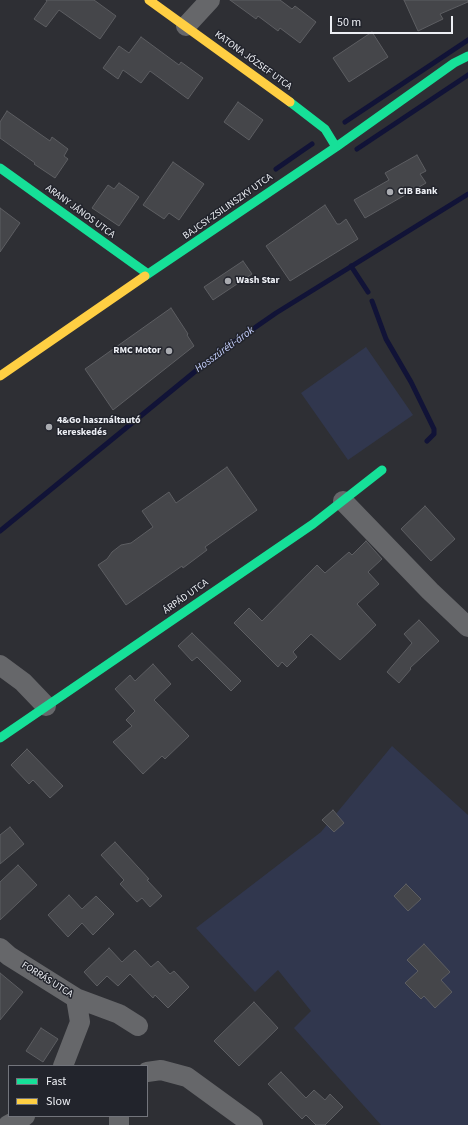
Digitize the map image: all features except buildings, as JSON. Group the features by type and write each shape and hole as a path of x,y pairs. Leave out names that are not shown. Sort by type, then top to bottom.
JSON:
{"street":[{"name":"KATONA JÓZSEF UTCA","path":"149,0 326,129 336,147"},
{"path":"186,26 210,0"},
{"name":"BAJCSY-ZSILINSZKY UTCA","path":"0,376 336,147 454,64 468,56"},
{"name":"ARANY JÁNOS UTCA","path":"0,168 148,274"},
{"name":"ÁRPÁD UTCA","path":"0,738 313,524 382,470"},
{"path":"343,502 430,591 468,627"},
{"path":"0,665 23,682 46,706"},
{"name":"FORRÁS UTCA","path":"0,948 9,956 76,998 80,1022 63,1065"},
{"path":"76,998 118,1014 138,1026"},
{"path":"148,1072 161,1070 187,1077 253,1125"},
{"path":"8,1125 23,1117"}],"shaded area":[{"path":"366,347 413,415 348,460 301,393"},
{"path":"392,746 468,815 468,1125 381,1125 294,1028 311,1011 278,970 255,992 196,928 321,832"}],"waterway":[{"path":"345,122 468,40"},
{"path":"357,149 468,75"},
{"path":"276,169 312,144"},
{"name":"Hosszúréti-árok","path":"0,531 214,356 276,313 468,194"},
{"path":"351,266 368,292"},
{"path":"372,301 386,339 411,382 434,429 434,434 427,441"}],"traffic: fast":[{"path":"145,276 336,147 454,63 468,56"},
{"path":"290,102 325,129 336,147"},
{"path":"0,168 148,274"},
{"path":"0,738 313,524 382,470"}],"traffic: slow":[{"path":"149,0 290,102"},
{"path":"0,376 145,276"}],"place":[{"name":"CIB Bank","path":"390,192"},
{"name":"Wash Star","path":"228,281"},
{"name":"RMC Motor","path":"169,351"},
{"name":"4&Go használtautó kereskedés","path":"49,427"}]}
